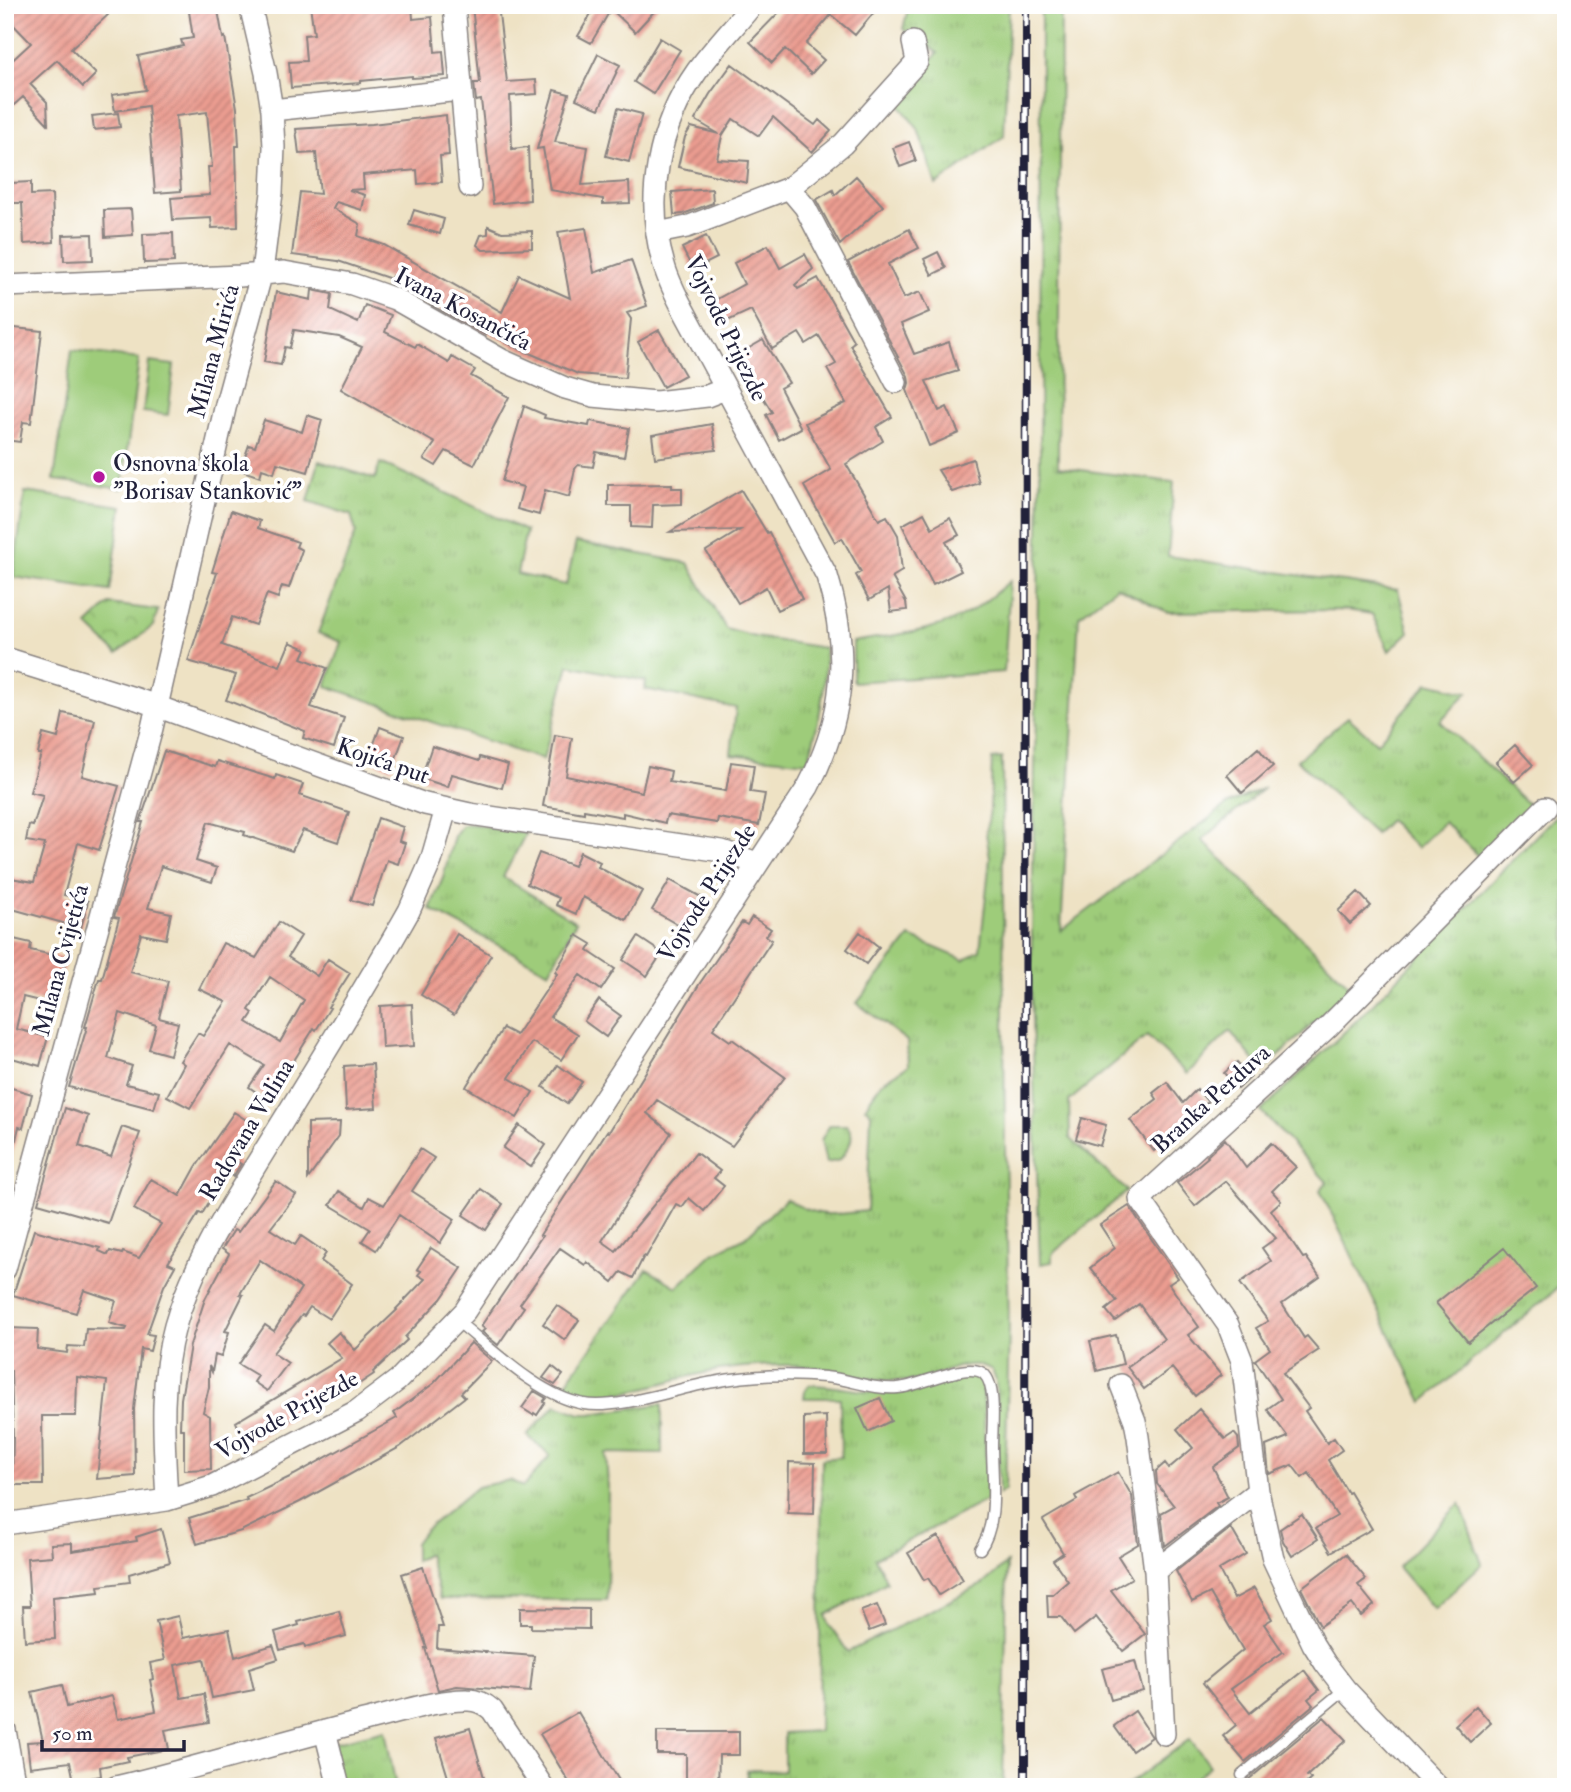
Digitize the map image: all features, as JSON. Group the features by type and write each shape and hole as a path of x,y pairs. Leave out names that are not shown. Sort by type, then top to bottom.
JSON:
{"street":[{"name":"Milana Mirića","path":"156,706 226,404 262,272 273,170 272,110 250,5"},
{"path":"454,5 470,187"},
{"name":"Vojvode Prijezde","path":"5,1524 167,1500 212,1486 357,1411 398,1380 457,1321 496,1265 822,762 839,700 843,671 842,642 827,576 671,285 663,264 657,233 655,185 668,127 695,73 752,5"},
{"path":"657,233 687,227 789,188 843,145 917,62 913,42"},
{"path":"272,110 460,90"},
{"path":"789,188 805,206 896,382"},
{"name":"Ivana Kosančića","path":"5,286 284,272 373,290 411,307 538,378 583,393 656,402 707,396 725,389"},
{"name":"Kojića put","path":"5,657 156,706 404,797 446,809 722,851 757,863"},
{"name":"Milana Cvijetića","path":"5,1269 156,706"},
{"name":"Branka Perduva","path":"1428,1783 1345,1689 1312,1644 1273,1559 1258,1491 1242,1361 1236,1343 1228,1325 1140,1199 1328,1027 1545,808"},
{"name":"Radovana Vulina","path":"167,1500 164,1386 174,1326 218,1227 409,911 431,860 446,809"},
{"path":"1121,1385 1135,1421 1138,1437 1155,1571 1164,1734"},
{"path":"1155,1571 1258,1491"},
{"path":"116,1787 188,1779 325,1731 456,1700 478,1701 492,1710 543,1787"},
{"path":"5,1730 15,1787"},
{"path":"325,1731 340,1787"}],"lane":[{"path":"457,1321 542,1388 571,1402 587,1405 612,1404 733,1379 772,1376 828,1377 870,1387 896,1388 915,1386 960,1370 980,1371 987,1376 992,1396 992,1506 988,1534 980,1549"},
{"path":"1242,1775 1345,1689"}],"green space":[{"path":"909,5 1009,5 1004,136 936,185 918,129 894,98 938,53 903,29"},
{"path":"1041,5 1061,5 1058,467 1174,482 1168,556 1398,590 1409,632 1389,651 1372,614 1346,610 1167,612 1117,587 1079,616 1061,931 1228,804 1264,788 1202,840 1351,987 1263,1071 1230,1031 1187,1074 1147,1036 1069,1101 1070,1138 1127,1191 1052,1254 1052,1262 1040,1264 1031,988 1040,480"},
{"path":"72,350 139,359 122,489 54,480"},
{"path":"149,362 174,365 168,415 143,412"},
{"path":"319,461 375,479 380,463 526,531 517,574 566,585 576,542 688,563 726,629 755,637 825,648 823,692 808,762 731,754 736,708 645,689 646,681 569,665 543,760 326,686 341,642 318,633 356,532 351,515 308,501"},
{"path":"25,492 122,506 110,591 13,577"},
{"path":"1010,581 1004,672 853,682 853,642 911,632 953,620 978,607"},
{"path":"109,604 158,610 153,626 117,654 87,625"},
{"path":"1428,683 1468,692 1440,721 1530,806 1479,857 1444,822 1417,848 1389,820 1375,834 1297,760 1348,717 1377,743"},
{"path":"1002,758 1009,1327 1005,1490 999,1494 996,1381 992,1370 982,1366 961,1366 920,1380 894,1381 805,1366 757,1366 714,1371 604,1396 588,1397 561,1390 647,1269 677,1287 713,1253 746,1237 786,1199 817,1213 867,1211 871,1113 865,1107 881,1083 908,1066 907,1041 857,1003 910,937 964,960 980,950 990,858 986,833 990,810 992,759"},
{"path":"1566,805 1566,1281 1423,1402 1320,1190 1327,1182 1261,1111 1357,1020"},
{"path":"472,824 526,833 503,877 576,922 549,972 430,909 443,878 454,836 462,825"},
{"path":"830,1125 847,1125 851,1138 840,1160 826,1163 821,1140"},
{"path":"963,1374 972,1374 983,1382 987,1500 875,1558 887,1582 826,1615 848,1652 983,1584 1007,1563 1003,1787 748,1787 747,1770 784,1771 784,1733 819,1731 822,1459 841,1457 840,1398 804,1398 805,1391 809,1385 895,1393 913,1391"},
{"path":"662,1404 662,1454 606,1453 607,1600 440,1599 428,1554 415,1561 415,1543 424,1531 477,1487 510,1480 523,1487 550,1456 527,1435 556,1405 581,1414 590,1414"},
{"path":"1460,1503 1482,1564 1434,1609 1398,1567"},
{"path":"385,1730 396,1787 340,1787 328,1744"},
{"path":"1190,1739 1210,1766 1184,1787 1125,1787"}],"building":[{"path":"5,5 100,5 108,15 71,49 96,74 83,87 57,60 30,84 47,102 48,124 23,97 5,113 5,67 31,43 5,16"},
{"path":"188,5 217,5 223,38 225,37 237,108 238,227 212,228 211,218 173,220 171,198 210,195 208,167 212,167 207,112 176,116 181,191 155,193 148,106 115,111 112,95 146,90 138,56 183,46 181,40 193,38"},
{"path":"310,5 412,5 413,19 432,17 435,52 443,51 445,76 412,76 291,88 289,62 306,61 304,35 314,34"},
{"path":"472,5 498,5 507,82 536,80 537,94 510,96 512,149 528,147 530,200 493,204 481,100 476,101 474,83 480,83"},
{"path":"596,5 660,5 635,32 611,9 591,43 578,36"},
{"path":"786,5 880,5 855,35 831,15 806,44 824,60 811,74 785,49 772,63 750,42"},
{"path":"660,38 680,50 653,94 634,82"},
{"path":"598,54 620,65 599,109 576,99"},
{"path":"732,64 815,125 819,120 831,131 812,152 773,117 759,136 733,119 722,136 717,159 749,161 747,183 678,167 685,137 691,127 719,134 695,120"},
{"path":"554,90 569,94 555,142 588,147 582,185 629,182 630,203 603,204 603,199 550,190 543,148 537,149"},
{"path":"618,108 642,114 629,162 606,156"},
{"path":"118,113 120,127 94,130 92,116"},
{"path":"446,115 449,155 440,156 442,182 418,184 417,170 363,175 364,189 349,190 365,195 362,210 336,202 333,208 360,224 358,236 384,245 502,312 519,275 570,298 558,232 586,228 594,273 631,260 647,306 627,313 631,319 625,378 578,374 487,332 485,335 431,305 434,300 392,276 391,279 338,261 292,255 300,192 320,194 316,153 299,154 296,129"},
{"path":"909,142 916,161 900,167 893,148"},
{"path":"856,176 883,206 840,245 816,200 833,190 835,195"},
{"path":"31,182 31,195 52,194 54,242 24,244 22,203 11,203 11,183"},
{"path":"712,189 713,203 674,215 672,192"},
{"path":"131,209 133,235 105,237 104,210"},
{"path":"414,210 444,219 440,234 409,225"},
{"path":"488,226 502,232 532,231 532,248 483,250 477,245 481,235 488,234"},
{"path":"909,229 919,248 888,264 904,298 920,292 929,312 901,324 914,354 949,342 958,371 926,381 939,411 947,407 959,433 929,446 907,390 908,376 848,262"},
{"path":"173,233 174,262 144,263 143,234"},
{"path":"92,234 93,260 64,261 63,235"},
{"path":"706,236 717,258 693,270 682,248"},
{"path":"768,245 780,268 805,254 813,269 795,285 798,289 818,278 854,342 850,345 892,417 876,427 883,441 846,464 879,520 887,516 898,535 902,571 892,577 906,602 907,610 891,612 888,589 869,600 856,575 861,572 842,538 835,542 804,486 831,470 805,423 846,403 827,369 836,364 819,336 806,344 799,333 772,349 751,310 719,325 708,304 744,284 734,263"},
{"path":"938,252 946,268 932,275 924,259"},
{"path":"312,290 332,294 330,310 358,323 365,305 391,315 385,332 415,347 417,344 449,363 452,357 475,370 471,376 509,397 474,465 446,451 436,466 424,459 435,443 341,389 362,347 339,337 294,330 290,348 285,347 281,365 264,362 276,292 311,300"},
{"path":"5,327 42,331 31,423 23,422 20,442 5,440"},
{"path":"659,330 685,375 663,387 638,342"},
{"path":"763,340 789,383 780,388 801,428 779,440 766,415 772,412 737,355"},
{"path":"524,406 545,415 544,418 589,426 590,421 629,428 624,457 596,452 593,467 578,465 575,469 569,497 545,490 539,515 517,509 523,487 502,481"},
{"path":"307,415 322,420 308,472 277,463 274,473 262,469 260,477 240,470 249,445 255,447 264,420 302,432"},
{"path":"712,424 716,450 655,458 652,435"},
{"path":"973,459 979,483 952,492 938,470"},
{"path":"672,484 672,488 682,488 682,504 653,505 652,528 631,527 631,506 608,506 608,485"},
{"path":"741,490 767,533 769,532 802,599 777,610 766,587 738,603 706,551 740,530 670,532"},
{"path":"231,511 260,521 258,528 298,542 296,547 302,550 289,588 282,586 278,598 267,594 255,625 232,617 222,645 280,666 290,642 306,649 302,658 327,668 311,707 344,718 334,748 303,738 305,731 226,700 236,675 188,661 217,573 212,572"},
{"path":"924,513 932,528 950,518 959,535 946,542 961,571 933,585 902,525"},
{"path":"63,713 95,720 82,776 119,786 99,850 78,843 64,895 88,901 81,928 5,907 5,877 34,882 45,844 26,841 29,825 33,826 43,795 30,792 41,754 38,754 43,734 58,738"},
{"path":"380,727 404,736 392,769 368,760"},
{"path":"555,735 572,738 566,776 642,792 648,766 671,771 669,782 726,791 731,762 754,765 750,792 765,794 759,825 718,818 717,823 667,815 665,823 623,813 623,817 543,806"},
{"path":"1515,745 1533,765 1514,782 1496,762"},
{"path":"432,746 479,761 480,757 508,765 502,788 452,774 448,787 421,778"},
{"path":"1258,748 1273,766 1242,793 1227,775"},
{"path":"164,751 215,767 217,761 275,779 276,775 303,784 299,795 349,812 338,842 303,830 292,851 244,835 245,832 208,822 196,861 217,868 212,882 161,866 148,908 171,913 166,939 141,934 130,972 168,981 159,1018 178,1023 170,1055 149,1049 156,1025 120,1013 108,1058 132,1066 126,1084 159,1092 154,1109 69,1087 119,918 114,917 143,822 140,822"},
{"path":"378,818 403,827 399,841 405,843 398,864 387,860 372,906 351,900"},
{"path":"580,852 600,862 598,867 642,891 626,920 583,897 576,914 556,905 559,898 527,884 539,853 574,866"},
{"path":"670,880 701,897 683,928 652,910"},
{"path":"1358,892 1371,906 1350,924 1338,911"},
{"path":"752,917 771,929 766,936 772,940 713,1029 730,1041 732,1039 785,1077 732,1146 657,1100 647,1113 671,1133 602,1241 616,1251 696,1153 720,1171 714,1178 724,1186 704,1211 689,1198 682,1207 676,1204 633,1278 621,1272 613,1282 587,1262 585,1265 560,1248 520,1304 524,1307 498,1345 482,1332 485,1329 481,1326 542,1236 540,1235 607,1131 609,1132 700,983 742,922 747,925"},
{"path":"279,922 301,936 288,957 317,976 328,959 350,973 269,1101 249,1087 264,1065 230,1045 190,1108 167,1096 184,1064 180,1061 198,1033 203,1036 226,1002 199,989 223,943 256,958","holes":["270,977 304,1000 280,1042 247,1022 253,1013 249,1010"]},
{"path":"860,932 879,947 866,964 847,949"},
{"path":"457,934 491,955 454,1015 421,995"},
{"path":"577,935 592,944 588,951 615,969 601,990 580,975 550,1017 578,1034 561,1060 532,1042 509,1078 533,1092 517,1118 466,1087 503,1028 516,1035 557,974 555,972"},
{"path":"5,937 31,943 30,950 66,958 56,1005 23,997 16,1029 48,1037 40,1066 5,1056"},
{"path":"638,937 662,953 647,976 623,960"},
{"path":"599,1000 621,1016 606,1037 584,1021"},
{"path":"412,1004 414,1046 382,1048 380,1006"},
{"path":"1237,1062 1251,1077 1238,1089 1224,1073"},
{"path":"373,1064 376,1108 346,1110 344,1066"},
{"path":"558,1065 582,1082 567,1104 543,1087"},
{"path":"1167,1082 1183,1103 1197,1089 1208,1102 1154,1151 1130,1120 1157,1099 1153,1093"},
{"path":"5,1086 32,1094 23,1128 19,1127 11,1160 5,1159"},
{"path":"65,1108 88,1116 79,1146 111,1157 122,1127 140,1133 108,1223 38,1203"},
{"path":"234,1112 257,1127 235,1160 241,1164 233,1177 227,1172 168,1263 175,1266 164,1286 147,1334 154,1335 150,1351 141,1349 134,1409 135,1476 97,1479 107,1381 77,1377 76,1416 42,1416 43,1485 12,1485 13,1437 11,1371 7,1371 8,1328 38,1329 37,1349 67,1353 68,1346 84,1347 86,1329 127,1328 109,1323 116,1301 84,1290 76,1313 13,1295 34,1230 100,1248 99,1251 108,1255 110,1251 123,1252 139,1258 161,1224 134,1209 151,1179 180,1196 196,1167"},
{"path":"1082,1118 1106,1125 1100,1146 1076,1139"},
{"path":"340,1122 339,1136 308,1179 308,1123"},
{"path":"519,1125 546,1145 531,1167 503,1148"},
{"path":"1225,1139 1246,1168 1271,1143 1296,1167 1272,1191 1281,1201 1271,1210 1303,1258 1306,1257 1320,1277 1282,1304 1304,1338 1307,1336 1319,1350 1283,1373 1309,1408 1305,1411 1327,1443 1334,1438 1342,1450 1328,1460 1372,1529 1331,1552 1316,1528 1337,1516 1309,1473 1302,1478 1292,1465 1269,1474 1266,1446 1288,1437 1267,1409 1281,1399 1255,1360 1270,1349 1256,1328 1268,1321 1240,1283 1271,1261 1262,1248 1276,1238 1226,1181 1195,1206 1177,1183"},
{"path":"420,1149 434,1158 412,1191 455,1219 440,1243 399,1215 376,1250 362,1241 370,1229 330,1205 339,1191 364,1207 369,1197 384,1205"},
{"path":"276,1181 296,1195 270,1229 295,1245 301,1236 326,1253 321,1261 352,1284 329,1319 310,1307 304,1316 302,1315 273,1353 288,1363 267,1391 254,1382 258,1376 238,1364 265,1325 274,1331 301,1288 260,1260 240,1294 243,1295 225,1331 229,1332 221,1357 215,1355 212,1372 209,1366 209,1387 203,1412 210,1416 211,1469 184,1470 184,1429 180,1429 181,1399 190,1345 205,1299 229,1254 222,1249 234,1230 238,1232"},
{"path":"481,1189 503,1204 486,1230 463,1215"},
{"path":"1129,1206 1178,1278 1169,1284 1199,1327 1188,1335 1221,1375 1195,1396 1172,1368 1144,1389 1127,1367 1164,1339 1139,1304 1115,1321 1106,1310 1117,1301 1090,1268 1115,1248 1100,1225"},
{"path":"431,1248 462,1268 441,1299 405,1337 407,1340 373,1372 374,1374 350,1390 348,1385 246,1444 236,1422 342,1358 327,1343 339,1332 355,1350 425,1279 418,1275 421,1271 417,1269"},
{"path":"1504,1248 1536,1288 1468,1342 1436,1303"},
{"path":"557,1305 579,1320 565,1340 543,1324"},
{"path":"1116,1335 1123,1364 1097,1371 1090,1341"},
{"path":"471,1343 492,1361 461,1393 465,1397 400,1447 241,1531 197,1544 189,1518 247,1500 246,1498 294,1475 397,1418 394,1413 434,1383"},
{"path":"552,1366 563,1375 555,1385 543,1378"},
{"path":"534,1391 546,1398 537,1415 522,1408"},
{"path":"880,1398 891,1421 868,1432 857,1408"},
{"path":"1199,1409 1225,1439 1234,1433 1238,1438 1239,1448 1213,1467 1228,1497 1216,1503 1218,1506 1165,1546 1161,1513 1174,1506 1157,1484 1156,1471 1165,1463 1169,1468 1193,1448 1177,1429"},
{"path":"826,1416 827,1454 804,1454 804,1417"},
{"path":"789,1462 815,1463 814,1514 788,1513"},
{"path":"1118,1472 1132,1496 1138,1544 1118,1556 1132,1578 1111,1590 1145,1634 1123,1651 1096,1617 1074,1634 1061,1617 1048,1617 1047,1594 1053,1594 1068,1581 1053,1560 1063,1553 1043,1520 1077,1500 1075,1496"},
{"path":"1302,1514 1318,1539 1292,1556 1283,1541 1280,1529"},
{"path":"1231,1528 1246,1554 1219,1570 1234,1599 1254,1588 1272,1619 1264,1624 1283,1652 1231,1689 1250,1713 1304,1670 1319,1690 1308,1699 1313,1705 1245,1762 1223,1736 1236,1725 1203,1683 1243,1650 1210,1593 1192,1602 1176,1571"},
{"path":"161,1529 170,1562 129,1574 130,1582 98,1586 99,1592 53,1597 55,1639 25,1641 23,1606 30,1606 27,1558 52,1556 51,1544 72,1543 72,1551 137,1541 136,1537"},
{"path":"938,1536 963,1580 939,1595 928,1578 924,1580 908,1553"},
{"path":"1346,1554 1366,1579 1358,1585 1374,1605 1361,1616 1352,1604 1320,1626 1301,1588"},
{"path":"423,1567 443,1627 438,1627 437,1648 534,1656 530,1692 457,1686 438,1690 402,1574"},
{"path":"877,1605 885,1625 869,1631 861,1611"},
{"path":"520,1608 589,1609 589,1629 531,1628 531,1624 520,1624"},
{"path":"339,1611 346,1636 305,1647 304,1644 280,1650 275,1632 299,1625 298,1622"},
{"path":"178,1616 183,1638 229,1629 235,1657 273,1645 278,1659 249,1668 254,1690 212,1698 204,1659 175,1665 181,1698 204,1694 209,1722 165,1730 169,1749 127,1757 128,1761 100,1767 101,1776 74,1781 70,1762 30,1767 27,1742 43,1741 32,1692 62,1685 67,1707 112,1696 118,1719 156,1711 150,1680 153,1679 150,1663 165,1660 156,1621"},
{"path":"1135,1661 1143,1691 1111,1700 1102,1669"},
{"path":"1476,1706 1491,1723 1470,1742 1455,1725"},
{"path":"1135,1711 1152,1737 1132,1751 1114,1726"},
{"path":"578,1712 623,1787 572,1787 540,1734"},
{"path":"1324,1717 1346,1740 1307,1776 1311,1779 1302,1787 1236,1787 1247,1781"},
{"path":"470,1728 485,1781 466,1787 451,1787 436,1738"},
{"path":"657,1732 739,1732 739,1755 719,1755 718,1787 686,1787 686,1754 657,1754"}],"railway":[{"path":"1025,1787 1026,5"}],"place":[{"name":"Osnovna škola \"Borisav Stanković\"","path":"99,477"}]}
